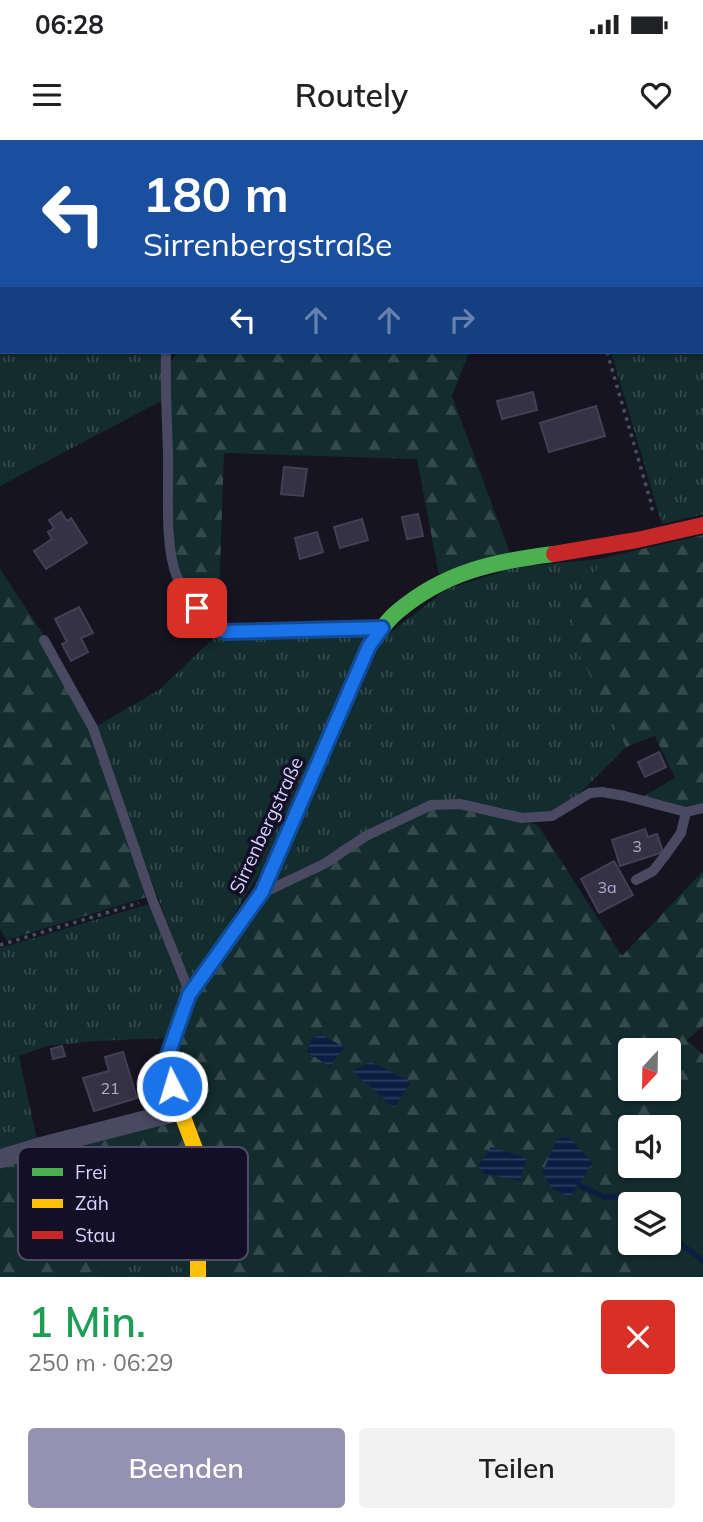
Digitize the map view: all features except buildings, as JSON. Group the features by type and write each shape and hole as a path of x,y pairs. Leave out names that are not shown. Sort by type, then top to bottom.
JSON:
{"street":[{"name":"Sirrenbergstraße","path":"194,1147 164,1066 190,993 262,892 369,646 382,628 397,612 463,573 506,560 654,537 703,525"},
{"path":"39,1147 180,1111"},
{"path":"0,1160 18,1154"}],"lane":[{"path":"166,357 171,553 176,575 197,608 214,627 225,632 382,628"},
{"path":"44,640 93,728 152,898 190,993"},
{"path":"262,892 324,864 366,836 431,805 460,804 522,818 552,816 590,793 602,792 686,812 703,808"},
{"path":"636,880 653,871 664,857 681,833 686,812"}],"path":[{"path":"608,354 652,506 654,537"},
{"path":"0,945 152,898"}],"green space":[{"path":"0,354 163,354 163,400 0,486"},
{"path":"176,354 468,354 452,396 510,553 439,575 417,459 224,453 218,627 190,593 174,553 169,364"},
{"path":"612,354 703,354 703,514 662,524"},
{"path":"703,535 703,804 683,808 641,798 675,778 655,736 626,747 568,632 581,600 595,585 598,559"},
{"path":"598,559 595,585 581,600 569,631 626,747 577,796 545,814 527,815 458,801 428,801 363,833 322,862 269,888 378,642 447,589 516,567"},
{"path":"0,569 43,634 41,638 92,729 147,897 7,940 0,929"},
{"path":"372,632 276,846 191,985 94,728 160,689 218,634"},
{"path":"460,807 538,825 622,956 703,871 703,1026 687,1040 703,1055 703,1277 200,1277 200,1260 248,1260 248,1147 199,1147 167,1064 192,1000 268,895 368,838 433,808"},
{"path":"149,904 186,993 168,1038 47,1046 19,1056 38,1145 18,1147 18,1151 0,1157 0,948"},
{"path":"701,1076 703,1277 652,1277 647,1255 681,1255 681,1192 618,1192 618,1197 615,1193 617,1173 618,1170 618,1178 681,1178 681,1115 656,1115 672,1101 681,1101 681,1093"},
{"path":"179,1113 191,1147 55,1147"},
{"path":"18,1157 18,1260 121,1260 89,1277 0,1277 0,1162"},
{"path":"121,1260 168,1260 197,1277 89,1277 88,1275"},
{"path":"168,1260 194,1260 194,1275"}],"water":[{"path":"320,1034 344,1047 330,1067 307,1052 312,1039"},
{"path":"371,1062 411,1082 394,1108 352,1071"},
{"path":"569,1137 593,1163 570,1198 552,1188 542,1173 557,1139"},
{"path":"491,1147 527,1158 520,1181 485,1174 478,1167"}],"waterway":[{"path":"579,1185 604,1197 618,1196"},
{"path":"681,1244 703,1261"}],"traffic: fast":[{"path":"192,990 262,892 369,645 386,623 415,598 452,578 511,560 554,554"}],"traffic: slow":[{"path":"192,990 164,1066 194,1147"},
{"path":"198,1260 198,1277"}],"traffic: jam":[{"path":"554,554 637,540 703,525"}],"route":[{"path":"172,1086 164,1066 189,995 262,892 369,646 382,628 225,632 214,627 197,608"}]}
